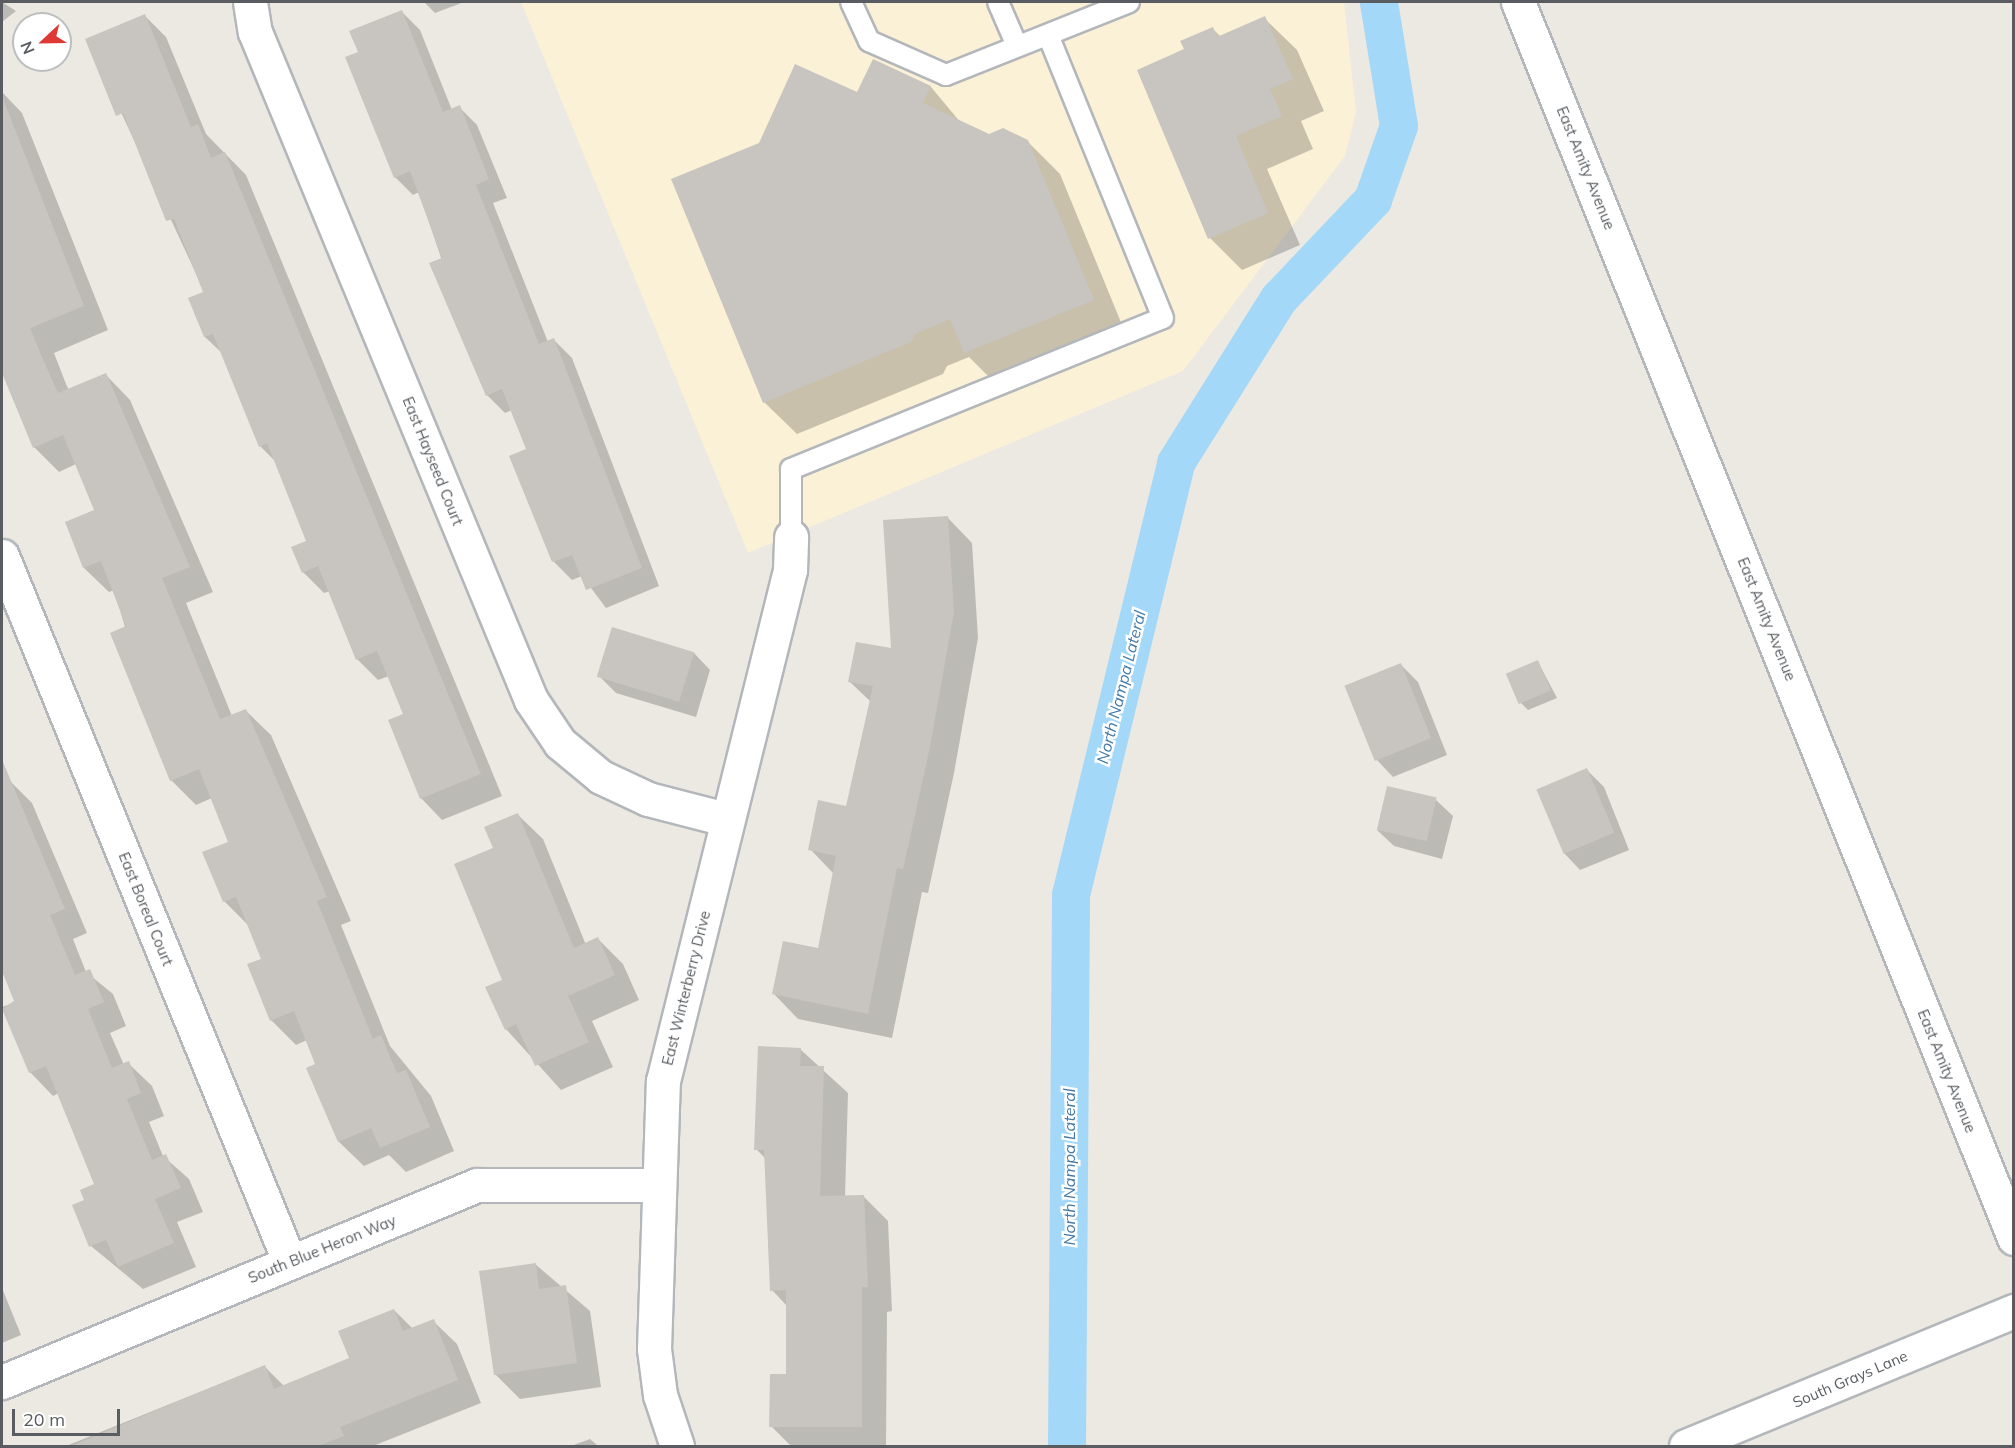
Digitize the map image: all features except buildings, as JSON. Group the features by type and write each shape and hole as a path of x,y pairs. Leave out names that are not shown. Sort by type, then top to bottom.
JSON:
{"street":[{"name":"East Hayseed Court","path":"250,2 255,32 531,700 561,743 601,777 648,799 726,819"},
{"name":"East Amity Avenue","path":"1518,2 2013,1238"},
{"name":"East Winterberry Drive","path":"677,1446 660,1395 654,1349 656,1185 663,1082 726,819 790,570 791,537"},
{"name":"East Boreal Court","path":"2,556 290,1263"},
{"name":"South Blue Heron Way","path":"2,1382 477,1185 656,1185"},
{"name":"South Grays Lane","path":"1686,1446 2013,1311"}],"lane":[{"path":"852,2 869,41 946,75 1129,2"},
{"path":"998,2 1017,46"},
{"path":"791,537 791,469 1163,318 1048,35"}],"shaded area":[{"path":"521,2 1344,2 1356,112 1345,156 1183,371 748,553"}],"waterway":[{"name":"North Nampa Lateral","path":"1067,1446 1071,895 1176,463 1279,299 1373,200 1399,126 1379,2"}]}
